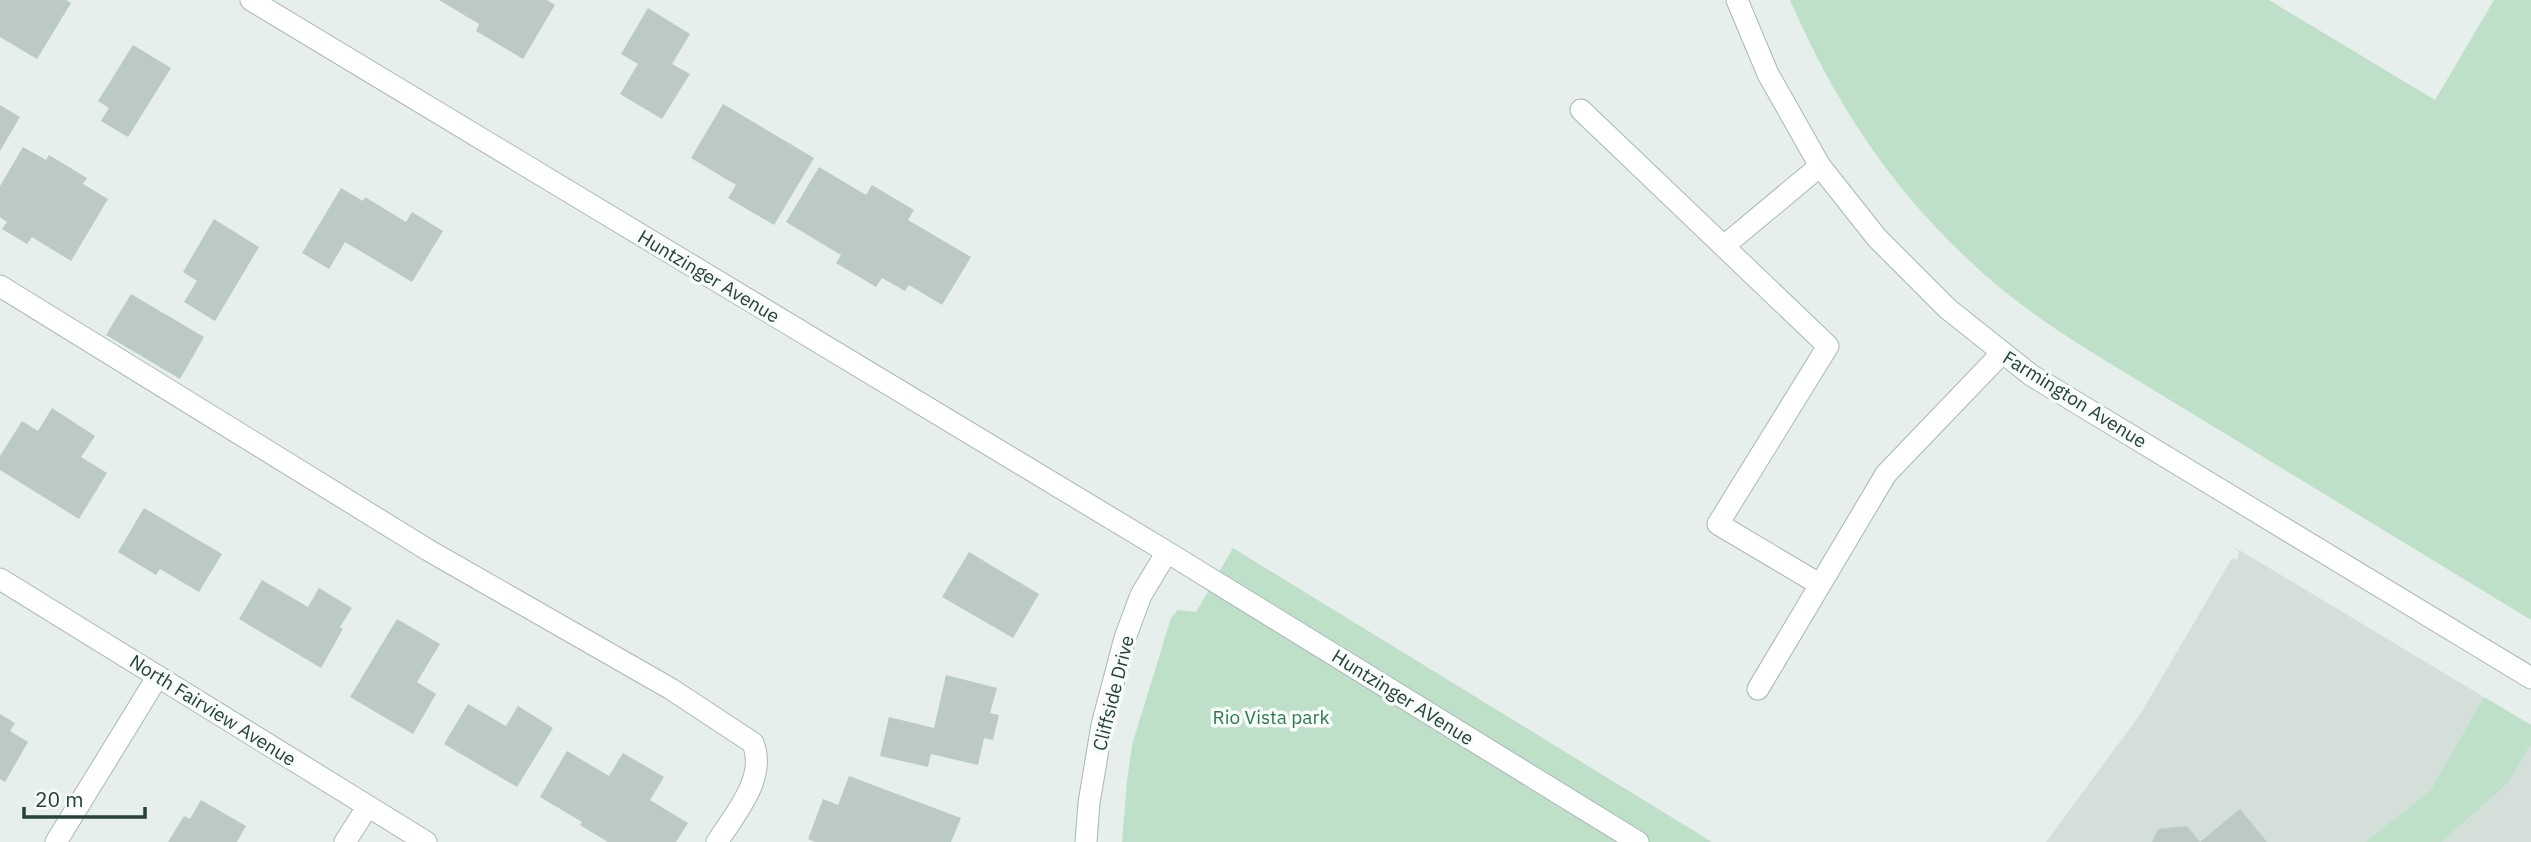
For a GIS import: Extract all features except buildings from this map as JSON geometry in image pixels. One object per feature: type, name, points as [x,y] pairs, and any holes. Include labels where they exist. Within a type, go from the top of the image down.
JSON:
[{"type":"street","name":"Huntzinger Avenue","points":[[251,0],[1167,552]]},
{"type":"street","name":"Farmington Avenue","points":[[1737,0],[1768,74],[1820,166],[1853,209],[1920,284],[2031,375],[2531,678]]},
{"type":"street","points":[[1581,110],[1828,346],[1718,524],[1819,584]]},
{"type":"street","points":[[1724,246],[1820,166]]},
{"type":"street","points":[[0,286],[428,550],[671,689],[753,743],[758,756],[755,779],[717,842]]},
{"type":"street","points":[[1758,689],[1886,474],[2001,353]]},
{"type":"street","name":"Cliffside Drive","points":[[1086,842],[1089,803],[1102,725],[1125,638],[1141,596],[1167,552]]},
{"type":"street","name":"Huntzinger AVenue","points":[[1167,552],[1638,842]]},
{"type":"street","name":"North Fairview Avenue","points":[[0,579],[426,842]]},
{"type":"street","points":[[55,842],[158,676]]},
{"type":"street","points":[[345,842],[368,806]]},
{"type":"shaded area","points":[[2231,545],[2484,697],[2430,791],[2365,842],[2046,842],[2141,713],[2232,558],[2237,560],[2239,552]]},
{"type":"shaded area","points":[[2531,744],[2531,842],[2442,842],[2509,782]]},
{"type":"green space","points":[[1790,0],[2269,0],[2435,100],[2494,0],[2531,0],[2531,620],[2090,351],[1999,287],[1924,214],[1872,148],[1828,77]]},
{"type":"green space","name":"Rio Vista park","points":[[1233,548],[1712,842],[1122,842],[1132,745],[1171,618],[1178,610],[1196,612]]},
{"type":"green space","points":[[2484,697],[2531,725],[2531,744],[2509,782],[2442,842],[2365,842],[2430,791]]}]
